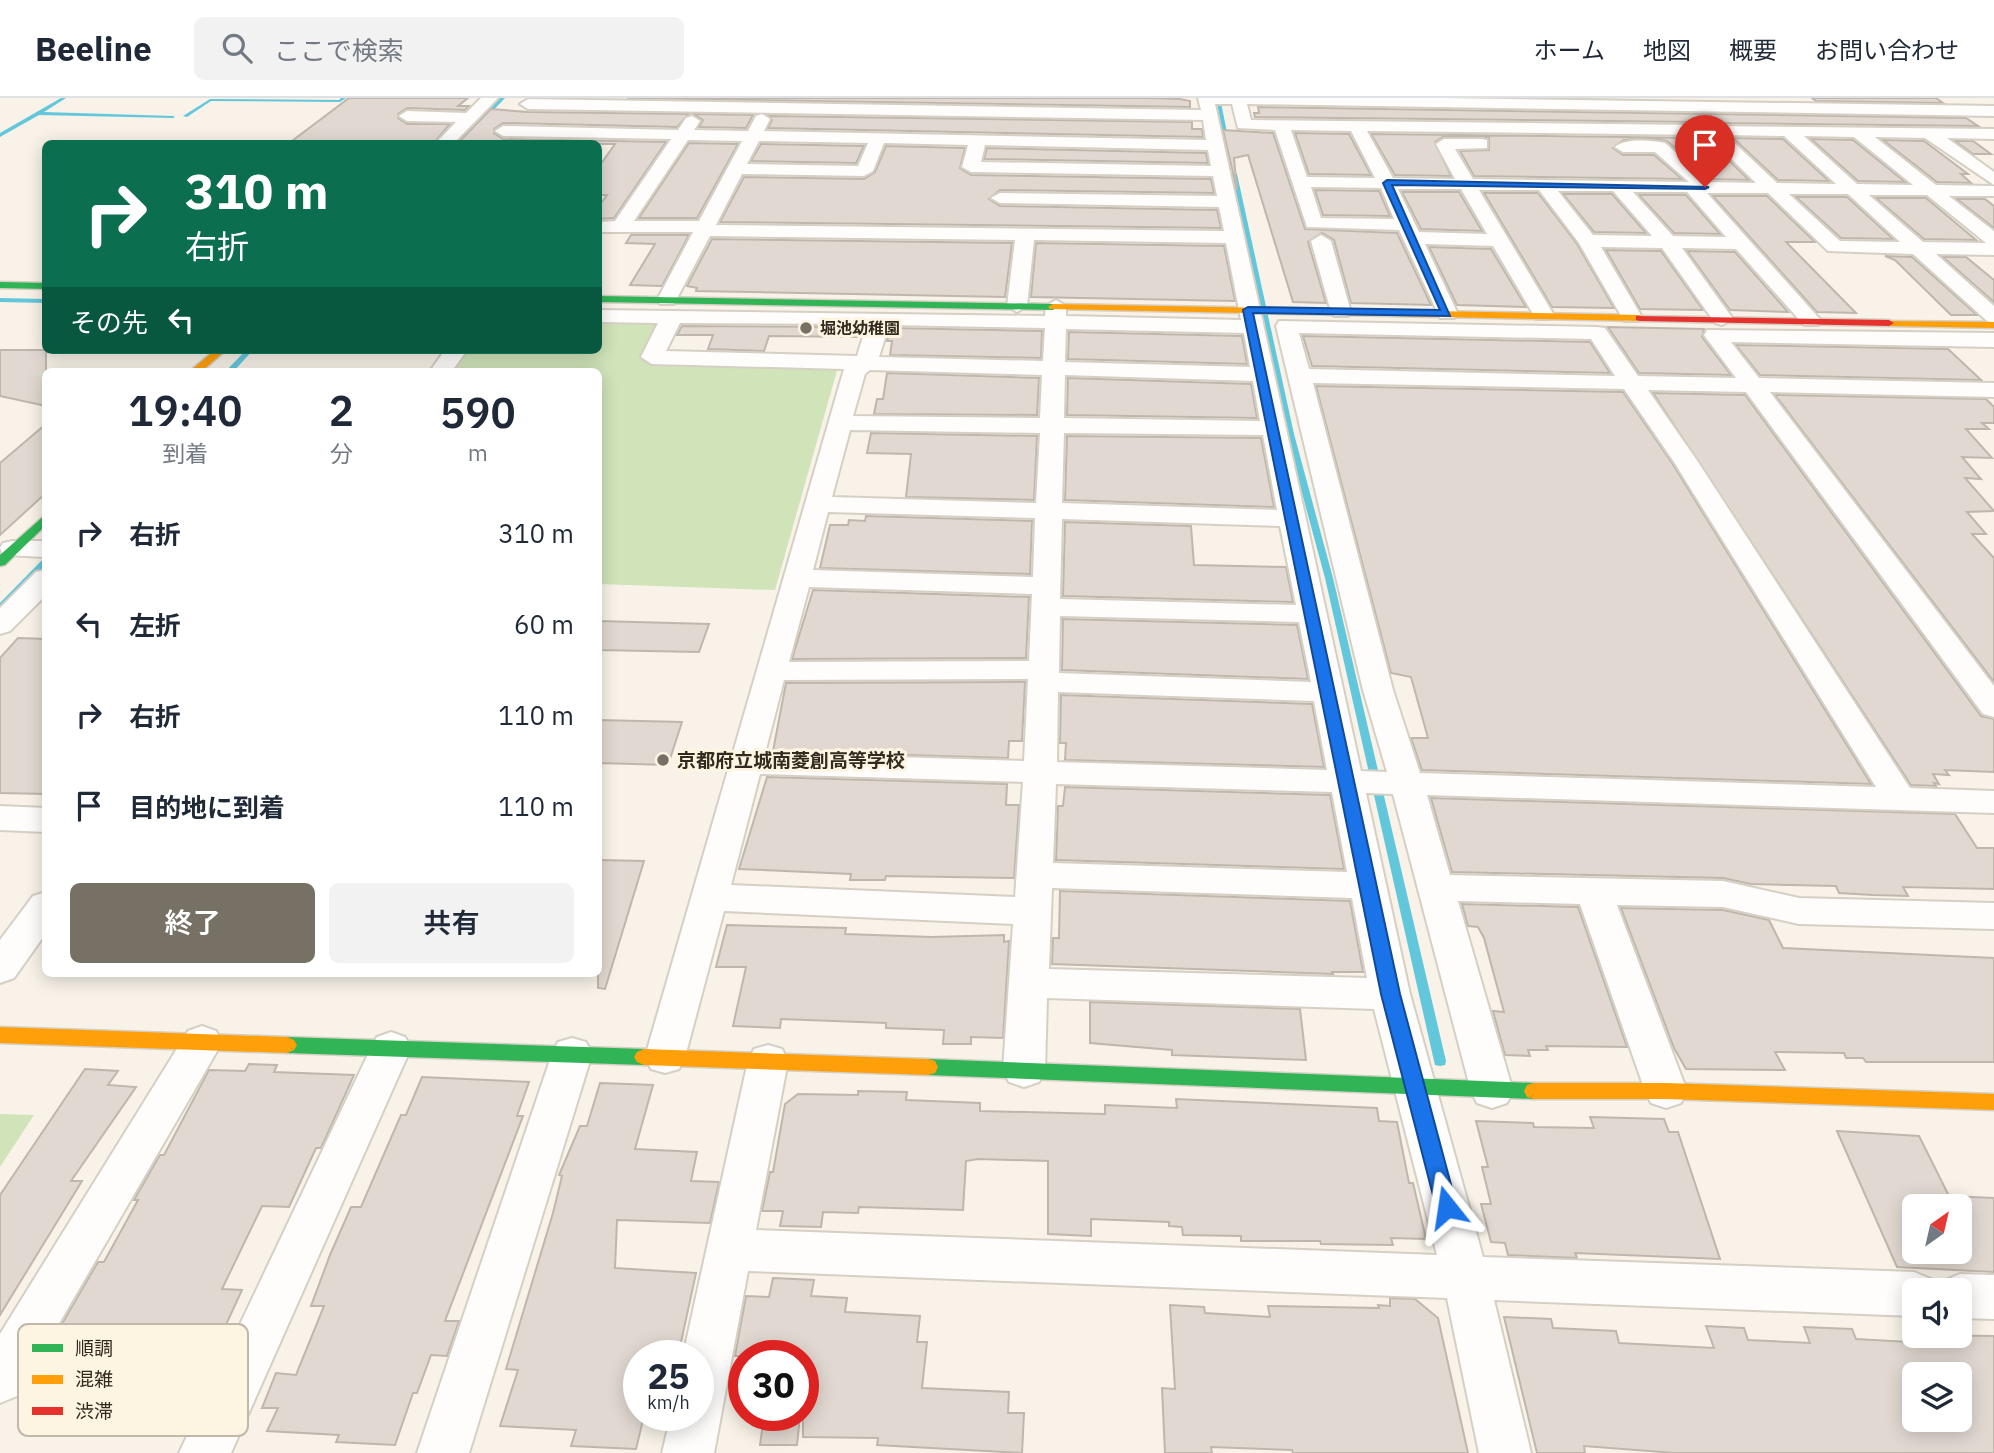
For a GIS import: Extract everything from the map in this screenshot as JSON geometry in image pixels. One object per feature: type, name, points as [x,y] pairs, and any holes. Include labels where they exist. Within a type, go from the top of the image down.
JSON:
[{"type":"street","points":[[447,140],[490,98]]},
{"type":"street","points":[[1837,98],[1884,133]]},
{"type":"street","points":[[1215,145],[503,131],[531,101],[701,107],[771,103],[1207,104],[1239,99],[1682,102],[1994,110]]},
{"type":"street","points":[[1239,99],[1244,125],[1994,134]]},
{"type":"street","points":[[1476,101],[1493,127]]},
{"type":"street","points":[[1682,102],[1776,188],[1835,247]]},
{"type":"street","points":[[771,103],[705,228],[669,309],[652,357],[1261,374]]},
{"type":"street","points":[[1207,104],[1249,319],[1390,994],[1466,1279],[1505,1453]]},
{"type":"street","points":[[620,227],[701,107]]},
{"type":"street","points":[[407,116],[469,118]]},
{"type":"street","points":[[1281,125],[1314,223],[1497,240]]},
{"type":"street","points":[[1356,126],[1387,183],[1447,314]]},
{"type":"street","points":[[1789,132],[1994,317]]},
{"type":"street","points":[[1859,132],[1994,240]]},
{"type":"street","points":[[602,145],[612,133]]},
{"type":"street","points":[[1929,134],[1994,180]]},
{"type":"street","points":[[736,169],[864,171],[878,138]]},
{"type":"street","points":[[978,140],[971,167],[1220,171]]},
{"type":"street","points":[[1543,315],[1497,240],[1444,144],[1659,147],[1695,182],[1811,321]]},
{"type":"street","points":[[993,234],[1007,167]]},
{"type":"street","points":[[1300,181],[1387,183],[1462,177],[1695,182],[1776,188],[1994,191]]},
{"type":"street","points":[[1462,177],[1544,185],[1618,186],[1695,182]]},
{"type":"street","points":[[1544,185],[1588,241],[1631,317]]},
{"type":"street","points":[[1618,186],[1668,242],[1722,319]]},
{"type":"street","points":[[1000,198],[1226,202]]},
{"type":"street","points":[[602,226],[1233,237]]},
{"type":"street","points":[[1017,306],[1025,234]]},
{"type":"street","points":[[1321,241],[1341,312]]},
{"type":"street","points":[[1588,241],[1745,243]]},
{"type":"street","points":[[1809,246],[1994,248]]},
{"type":"street","points":[[0,285],[42,286]]},
{"type":"street","points":[[602,300],[669,309],[673,315],[764,309],[1017,306],[1055,315]]},
{"type":"street","points":[[602,316],[669,309]]},
{"type":"street","points":[[764,309],[880,318],[1055,315],[1249,319],[1341,312],[1994,325]]},
{"type":"street","points":[[1024,1070],[1044,676],[1055,315]]},
{"type":"street","points":[[665,1057],[853,372],[866,362],[880,318]]},
{"type":"street","points":[[1492,1091],[1407,783],[1378,690],[1287,326],[1597,333],[1632,382],[1900,799]]},
{"type":"street","points":[[1994,340],[1715,335],[1994,707]]},
{"type":"street","points":[[199,368],[216,354]]},
{"type":"street","points":[[1299,376],[1994,390]]},
{"type":"street","points":[[839,423],[1272,428]]},
{"type":"street","points":[[817,504],[1291,518]]},
{"type":"street","points":[[23,552],[42,523]]},
{"type":"street","points":[[796,578],[1311,614]]},
{"type":"street","points":[[0,625],[42,582]]},
{"type":"street","points":[[771,671],[1044,676],[1328,692]]},
{"type":"street","points":[[746,763],[1900,799],[1989,808]]},
{"type":"street","points":[[0,818],[42,820]]},
{"type":"street","points":[[1034,875],[1368,886]]},
{"type":"street","points":[[1434,888],[1723,894],[1799,911],[1994,916]]},
{"type":"street","points":[[1594,891],[1667,1091]]},
{"type":"street","points":[[709,897],[1032,911]]},
{"type":"street","points":[[0,968],[42,910]]},
{"type":"street","points":[[1028,983],[1390,994]]},
{"type":"street","points":[[0,1035],[1024,1070],[1492,1091],[1667,1091],[1994,1102]]},
{"type":"street","points":[[33,1324],[202,1042]]},
{"type":"street","points":[[248,1359],[391,1048]]},
{"type":"street","points":[[443,1453],[572,1055]]},
{"type":"street","points":[[711,1340],[768,1061]]},
{"type":"street","points":[[730,1250],[1902,1294]]},
{"type":"street","points":[[1972,1296],[1994,1297]]},
{"type":"street","points":[[0,1379],[18,1349]]},
{"type":"street","points":[[688,1453],[693,1431]]},
{"type":"street","points":[[205,1453],[213,1436]]},
{"type":"green space","points":[[602,319],[661,323],[644,360],[832,364],[838,367],[775,590],[602,584],[602,368],[451,368],[460,354],[602,354]]},
{"type":"green space","points":[[0,1114],[34,1115],[0,1167]]},
{"type":"building","points":[[349,98],[468,98],[458,106],[469,106],[465,110],[407,108],[398,114],[398,118],[407,124],[450,124],[436,140],[293,140]]},
{"type":"building","points":[[627,98],[1150,98],[1190,101],[1190,107]]},
{"type":"building","points":[[1812,98],[1936,98],[1943,103],[1816,101]]},
{"type":"building","points":[[1258,107],[1966,118],[1978,126],[1716,123],[1706,118],[1696,122],[1255,117],[1254,113],[1259,113]]},
{"type":"building","points":[[491,109],[689,114],[677,127],[503,123],[494,129],[494,133],[503,139],[557,140],[461,140]]},
{"type":"building","points":[[694,114],[753,115],[746,128],[699,127],[703,120]]},
{"type":"building","points":[[769,116],[1192,122],[1192,129],[1202,129],[1203,137],[768,128],[772,120]]},
{"type":"building","points":[[1223,130],[1273,133],[1305,229],[1397,233],[1431,305],[1351,303],[1334,240],[1322,233],[1308,242],[1326,303],[1293,302],[1248,155],[1234,158],[1237,190]]},
{"type":"building","points":[[1295,133],[1349,134],[1371,175],[1309,174]]},
{"type":"building","points":[[1371,134],[1706,138],[1749,180],[1711,179],[1667,141],[1646,138],[1624,140],[1613,148],[1623,155],[1654,155],[1682,179],[1474,176],[1460,151],[1489,150],[1489,138],[1481,136],[1444,136],[1435,142],[1451,176],[1395,175]]},
{"type":"building","points":[[1733,138],[1783,139],[1829,181],[1778,180]]},
{"type":"building","points":[[1811,139],[1853,140],[1905,182],[1858,181]]},
{"type":"building","points":[[1883,140],[1924,141],[1968,174],[1961,174],[1971,183],[1937,182]]},
{"type":"building","points":[[602,141],[666,142],[614,218],[602,219],[602,202],[607,195],[602,195],[602,162],[615,144],[602,144]]},
{"type":"building","points":[[1955,141],[1973,141],[1991,154],[1973,154]]},
{"type":"building","points":[[689,143],[738,144],[697,218],[639,218]]},
{"type":"building","points":[[761,144],[864,146],[856,163],[751,161]]},
{"type":"building","points":[[886,146],[965,148],[960,168],[971,175],[1211,179],[1214,193],[1000,190],[989,199],[1000,206],[1217,210],[1221,228],[720,222],[744,177],[864,179],[875,172]]},
{"type":"building","points":[[987,148],[1206,153],[1208,163],[984,159]]},
{"type":"building","points":[[1315,190],[1379,191],[1390,216],[1323,215]]},
{"type":"building","points":[[1402,192],[1459,192],[1482,231],[1421,229]]},
{"type":"building","points":[[1484,193],[1538,193],[1577,244],[1614,308],[1552,307]]},
{"type":"building","points":[[1563,194],[1612,194],[1646,233],[1594,232]]},
{"type":"building","points":[[1639,195],[1686,195],[1720,234],[1674,233]]},
{"type":"building","points":[[1713,196],[1767,196],[1815,242],[1786,242],[1856,313],[1817,312]]},
{"type":"building","points":[[1796,197],[1847,197],[1893,239],[1841,238]]},
{"type":"building","points":[[1876,198],[1926,198],[1976,240],[1924,239]]},
{"type":"building","points":[[1957,199],[1985,199],[1994,206],[1994,228]]},
{"type":"building","points":[[631,235],[689,235],[662,286],[630,285],[655,244],[626,243]]},
{"type":"building","points":[[712,239],[1012,243],[1005,297],[696,291],[697,288],[687,286]]},
{"type":"building","points":[[1036,243],[1224,246],[1235,301],[1031,297]]},
{"type":"building","points":[[1429,247],[1491,249],[1526,307],[1457,305]]},
{"type":"building","points":[[1606,250],[1661,251],[1703,310],[1640,309]]},
{"type":"building","points":[[1687,251],[1735,252],[1788,312],[1730,310]]},
{"type":"building","points":[[1885,256],[1912,257],[1977,315],[1951,315],[1895,260]]},
{"type":"building","points":[[1943,257],[1966,257],[1994,280],[1994,302]]},
{"type":"building","points":[[682,326],[863,327],[860,337],[769,336],[764,351],[708,349],[713,335],[677,335]]},
{"type":"building","points":[[1608,327],[1704,329],[1702,337],[1731,375],[1639,373]]},
{"type":"building","points":[[891,328],[1042,331],[1041,358],[890,355],[892,341],[887,341]]},
{"type":"building","points":[[1069,332],[1242,336],[1247,364],[1068,359]]},
{"type":"building","points":[[1303,336],[1590,342],[1610,373],[1312,366]]},
{"type":"building","points":[[1736,345],[1948,349],[1981,380],[1760,375]]},
{"type":"building","points":[[0,350],[42,350],[42,354],[46,354],[46,368],[42,368],[42,405],[0,396]]},
{"type":"building","points":[[887,373],[1039,378],[1037,415],[874,414],[877,399],[883,399]]},
{"type":"building","points":[[1068,378],[1251,384],[1257,418],[1067,415]]},
{"type":"building","points":[[1316,386],[1623,392],[1672,463],[1871,784],[1422,770],[1411,738],[1428,738],[1411,677],[1391,673]]},
{"type":"building","points":[[1653,393],[1745,395],[1981,716],[1994,719],[1994,772],[1945,770],[1949,775],[1933,774],[1939,784],[1934,783],[1936,786],[1911,785]]},
{"type":"building","points":[[1775,395],[1986,399],[1994,407],[1994,423],[1982,423],[1989,429],[1966,429],[1992,458],[1962,457],[1981,479],[1965,478],[1994,511],[1967,512],[1986,534],[1972,534],[1994,558],[1994,682]]},
{"type":"building","points":[[42,427],[42,497],[0,535],[0,463]]},
{"type":"building","points":[[871,433],[1037,436],[1034,500],[906,497],[911,454],[867,453]]},
{"type":"building","points":[[1067,436],[1261,438],[1274,507],[1065,500]]},
{"type":"building","points":[[866,516],[1032,521],[1030,574],[820,568],[830,525],[848,525],[849,520],[865,521]]},
{"type":"building","points":[[1065,522],[1191,526],[1194,565],[1286,567],[1293,602],[1063,596]]},
{"type":"building","points":[[813,590],[1029,597],[1026,658],[792,659]]},
{"type":"building","points":[[1063,619],[1297,625],[1308,679],[1062,670]]},
{"type":"building","points":[[602,621],[709,624],[699,652],[602,650]]},
{"type":"building","points":[[18,638],[42,639],[42,794],[0,793],[0,658]]},
{"type":"building","points":[[1025,682],[1022,741],[1009,741],[1008,758],[773,751],[786,683]]},
{"type":"building","points":[[1061,695],[1312,704],[1324,767],[1065,760],[1066,743],[1060,743]]},
{"type":"building","points":[[602,720],[682,722],[668,765],[602,763]]},
{"type":"building","points":[[767,777],[1007,784],[1006,805],[1019,805],[1014,878],[886,876],[885,880],[850,880],[851,874],[739,869]]},
{"type":"building","points":[[1065,787],[1330,795],[1344,869],[1056,860],[1058,806],[1063,806]]},
{"type":"building","points":[[1431,798],[1955,814],[1977,848],[1994,848],[1994,889],[1903,887],[1908,896],[1873,895],[1839,893],[1836,886],[1751,884],[1723,878],[1452,872]]},
{"type":"building","points":[[602,860],[644,861],[605,989],[598,988],[598,977],[602,977]]},
{"type":"building","points":[[1060,891],[1350,901],[1363,972],[1332,972],[1333,974],[1052,964],[1053,938],[1059,938]]},
{"type":"building","points":[[1462,904],[1578,907],[1627,1047],[1546,1046],[1548,1050],[1528,1050],[1530,1056],[1505,1055],[1493,1011],[1504,1012],[1484,938],[1478,927],[1468,926]]},
{"type":"building","points":[[1621,908],[1723,910],[1769,920],[1783,948],[1994,958],[1994,1062],[1866,1062],[1863,1058],[1846,1058],[1844,1053],[1775,1052],[1785,1070],[1686,1069],[1674,1048]]},
{"type":"building","points":[[727,925],[846,928],[845,934],[932,937],[1004,935],[1004,942],[1009,941],[1003,1038],[971,1037],[971,1044],[943,1044],[944,1030],[886,1028],[886,1023],[781,1019],[780,1028],[733,1026],[746,967],[716,967]]},
{"type":"building","points":[[1090,1002],[1300,1009],[1306,1060],[1172,1055],[1172,1050],[1090,1043]]},
{"type":"building","points":[[249,1064],[277,1065],[274,1072],[354,1075],[321,1148],[316,1148],[289,1207],[262,1206],[222,1289],[242,1290],[226,1324],[62,1324],[98,1262],[104,1262],[138,1200],[134,1200],[160,1155],[164,1155],[209,1070],[245,1071]]},
{"type":"building","points":[[85,1069],[118,1071],[108,1085],[136,1087],[71,1181],[82,1181],[0,1315],[0,1195]]},
{"type":"building","points":[[422,1077],[529,1082],[517,1116],[523,1116],[445,1321],[459,1321],[447,1356],[431,1355],[417,1393],[413,1393],[395,1445],[336,1442],[339,1435],[267,1431],[278,1408],[262,1408],[276,1373],[296,1375],[324,1306],[311,1306],[330,1255],[351,1207],[361,1207],[401,1115],[406,1115]]},
{"type":"building","points":[[600,1083],[653,1085],[635,1149],[697,1152],[691,1181],[719,1182],[710,1223],[617,1220],[615,1268],[696,1273],[681,1340],[623,1340],[623,1431],[640,1431],[636,1449],[571,1446],[576,1430],[500,1426],[518,1370],[506,1369],[553,1213],[562,1176],[559,1175],[580,1126],[587,1126]]},
{"type":"building","points":[[858,1091],[907,1092],[906,1100],[980,1103],[980,1111],[1105,1114],[1105,1105],[1177,1108],[1176,1099],[1377,1108],[1379,1121],[1397,1122],[1409,1183],[1413,1183],[1426,1239],[1391,1238],[1393,1245],[1241,1241],[1241,1236],[1183,1235],[1182,1227],[1169,1226],[1169,1222],[1091,1219],[1091,1236],[1048,1234],[1048,1161],[978,1159],[966,1161],[963,1210],[859,1207],[858,1213],[823,1212],[821,1227],[780,1226],[783,1211],[762,1211],[770,1172],[773,1172],[785,1104],[798,1094],[858,1095]]},
{"type":"building","points":[[1590,1117],[1664,1119],[1669,1132],[1678,1132],[1720,1259],[1575,1253],[1577,1258],[1508,1255],[1505,1243],[1491,1242],[1481,1204],[1491,1204],[1482,1167],[1488,1167],[1476,1121],[1533,1123],[1534,1127],[1594,1128]]},
{"type":"building","points":[[1837,1131],[1919,1136],[1948,1194],[1902,1194],[1902,1264],[1972,1264],[1972,1197],[1994,1198],[1994,1272],[1897,1267]]},
{"type":"building","points":[[773,1278],[814,1280],[811,1296],[847,1298],[845,1312],[920,1316],[917,1342],[927,1342],[922,1388],[1009,1392],[1008,1413],[1024,1413],[1022,1453],[877,1445],[878,1438],[803,1437],[803,1431],[819,1431],[819,1340],[738,1340],[746,1296],[769,1297]]},
{"type":"building","points":[[1390,1298],[1415,1299],[1438,1318],[1468,1453],[1293,1453],[1292,1450],[1211,1447],[1212,1453],[1165,1453],[1162,1388],[1175,1389],[1170,1305],[1204,1307],[1205,1313],[1270,1317],[1268,1306],[1379,1308],[1378,1305],[1390,1306]]},
{"type":"building","points":[[1504,1317],[1551,1319],[1553,1328],[1616,1331],[1619,1343],[1714,1348],[1706,1326],[1744,1328],[1748,1340],[1810,1343],[1804,1327],[1852,1329],[1856,1339],[1902,1342],[1902,1348],[1972,1348],[1972,1336],[1994,1336],[1994,1453],[1675,1453],[1584,1446],[1585,1453],[1537,1453]]},
{"type":"building","points":[[762,1431],[798,1431],[797,1445],[760,1445]]},
{"type":"waterway","points":[[38,113],[64,98]]},
{"type":"waterway","points":[[185,116],[210,100],[340,101],[344,98]]},
{"type":"waterway","points":[[482,119],[503,98]]},
{"type":"waterway","points":[[1218,98],[1227,141]]},
{"type":"waterway","points":[[0,135],[38,113]]},
{"type":"waterway","points":[[38,113],[173,117]]},
{"type":"waterway","points":[[1234,174],[1290,434],[1329,578],[1440,1061]]},
{"type":"waterway","points":[[0,300],[42,301]]},
{"type":"waterway","points":[[233,368],[246,354]]},
{"type":"waterway","points":[[0,608],[42,565]]},
{"type":"traffic: fast","points":[[0,285],[42,286]]},
{"type":"traffic: fast","points":[[602,299],[1053,307]]},
{"type":"traffic: fast","points":[[0,562],[42,522]]},
{"type":"traffic: fast","points":[[287,1045],[644,1057]]},
{"type":"traffic: fast","points":[[928,1067],[1534,1091]]},
{"type":"traffic: slow","points":[[1053,307],[1640,318]]},
{"type":"traffic: slow","points":[[1889,323],[1994,325]]},
{"type":"traffic: slow","points":[[199,368],[216,354]]},
{"type":"traffic: slow","points":[[0,1035],[287,1045]]},
{"type":"traffic: slow","points":[[644,1057],[928,1067]]},
{"type":"traffic: slow","points":[[1534,1091],[1666,1091],[1994,1102]]},
{"type":"traffic: jam","points":[[1640,318],[1889,323]]},
{"type":"place","name":"堀池幼稚園","points":[[806,328]]},
{"type":"place","name":"京都府立城南菱創高等学校","points":[[663,760]]},
{"type":"route","points":[[1447,1207],[1390,994],[1248,310],[1447,314],[1387,183],[1705,187]]}]
